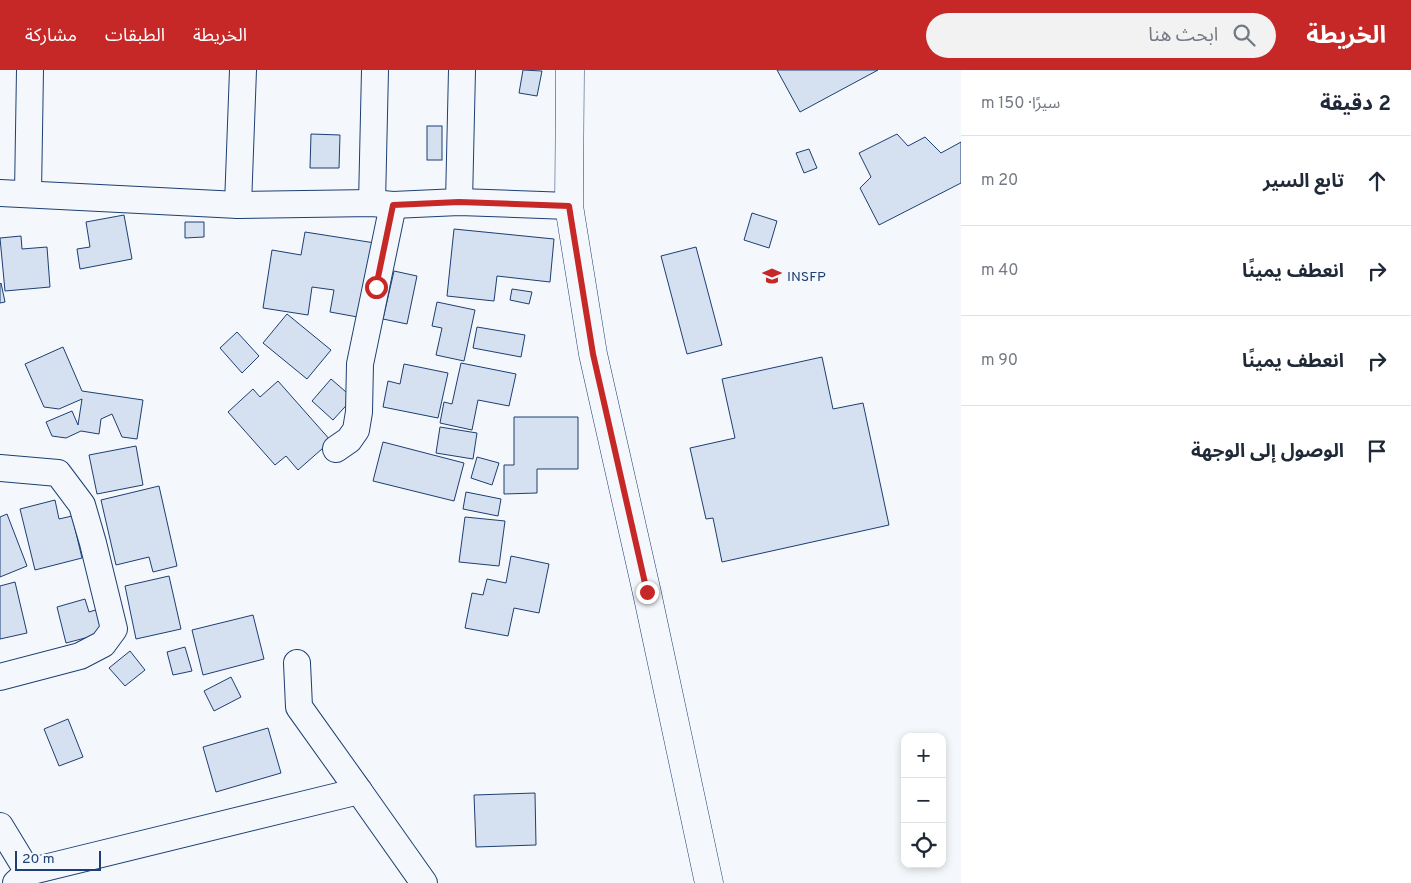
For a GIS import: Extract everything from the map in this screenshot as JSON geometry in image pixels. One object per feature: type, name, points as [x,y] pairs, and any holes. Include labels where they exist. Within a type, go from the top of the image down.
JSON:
[{"type":"street","points":[[28,193],[30,70]]},
{"type":"street","points":[[238,206],[243,70]]},
{"type":"street","points":[[336,449],[349,440],[356,430],[359,412],[360,364],[382,204],[375,70]]},
{"type":"street","points":[[459,202],[462,70]]},
{"type":"street","points":[[570,70],[569,206],[593,354],[647,592],[709,883]]},
{"type":"street","points":[[0,193],[28,193],[238,206],[459,202],[569,206]]},
{"type":"street","points":[[0,468],[58,473],[82,505],[114,628],[103,644],[80,656],[0,677]]},
{"type":"street","points":[[297,663],[299,707],[424,883]]},
{"type":"street","points":[[0,826],[22,878],[359,791]]},
{"type":"building","points":[[523,70],[542,71],[537,96],[519,93]]},
{"type":"building","points":[[777,70],[878,70],[800,112]]},
{"type":"building","points":[[427,126],[442,126],[442,160],[427,160]]},
{"type":"building","points":[[311,134],[340,135],[339,168],[310,168]]},
{"type":"building","points":[[897,134],[908,146],[925,137],[941,153],[961,142],[961,183],[879,225],[860,188],[871,177],[859,153]]},
{"type":"building","points":[[809,149],[817,168],[804,173],[796,153]]},
{"type":"building","points":[[752,213],[777,221],[769,248],[744,240]]},
{"type":"building","points":[[124,215],[132,259],[80,269],[77,249],[90,247],[86,222]]},
{"type":"building","points":[[185,222],[204,222],[204,237],[185,238]]},
{"type":"building","points":[[454,229],[554,239],[550,282],[497,276],[494,301],[447,296]]},
{"type":"building","points":[[305,232],[375,243],[363,318],[330,312],[334,290],[312,287],[308,315],[263,308],[272,250],[301,255]]},
{"type":"building","points":[[21,236],[22,249],[47,247],[50,287],[5,291],[0,238]]},
{"type":"building","points":[[696,247],[722,345],[687,354],[661,256]]},
{"type":"building","points":[[394,271],[417,276],[407,324],[383,319]]},
{"type":"building","points":[[0,284],[5,302],[0,303]]},
{"type":"building","points":[[512,289],[532,292],[529,304],[510,300]]},
{"type":"building","points":[[437,302],[475,310],[464,361],[436,355],[442,328],[432,326]]},
{"type":"building","points":[[287,314],[331,350],[307,379],[263,343]]},
{"type":"building","points":[[477,327],[525,335],[521,357],[473,348]]},
{"type":"building","points":[[237,332],[259,356],[242,373],[220,348]]},
{"type":"building","points":[[63,347],[82,391],[143,400],[137,439],[122,437],[112,414],[101,419],[99,434],[81,431],[66,438],[52,436],[46,422],[72,411],[78,425],[82,399],[59,409],[44,407],[25,364]]},
{"type":"building","points":[[822,357],[833,409],[863,403],[889,525],[722,562],[713,518],[706,519],[690,448],[735,438],[722,379]]},
{"type":"building","points":[[461,363],[516,374],[509,406],[478,400],[472,430],[440,423],[444,402],[452,404]]},
{"type":"building","points":[[404,364],[448,373],[438,418],[383,407],[388,381],[400,384]]},
{"type":"building","points":[[331,379],[353,398],[333,420],[312,401]]},
{"type":"building","points":[[278,381],[331,441],[298,470],[286,456],[275,465],[228,412],[253,389],[260,397]]},
{"type":"building","points":[[514,417],[578,417],[578,469],[537,469],[537,493],[504,494],[504,465],[514,465]]},
{"type":"building","points":[[440,427],[477,433],[473,459],[436,453]]},
{"type":"building","points":[[383,442],[464,463],[454,501],[373,481]]},
{"type":"building","points":[[136,446],[143,485],[97,494],[89,455]]},
{"type":"building","points":[[477,457],[499,463],[492,485],[471,478]]},
{"type":"building","points":[[159,486],[177,566],[153,572],[149,557],[116,565],[101,500]]},
{"type":"building","points":[[466,492],[501,499],[498,516],[463,509]]},
{"type":"building","points":[[55,500],[59,519],[72,516],[82,558],[35,570],[20,509]]},
{"type":"building","points":[[7,514],[27,566],[0,577],[0,517]]},
{"type":"building","points":[[465,517],[505,521],[499,566],[459,562]]},
{"type":"building","points":[[511,556],[549,564],[539,613],[514,608],[508,636],[465,628],[472,593],[483,595],[487,579],[506,583]]},
{"type":"building","points":[[169,576],[181,629],[136,639],[125,586]]},
{"type":"building","points":[[15,582],[27,633],[0,639],[0,586]]},
{"type":"building","points":[[85,599],[89,612],[102,608],[108,632],[66,643],[57,607]]},
{"type":"building","points":[[253,615],[264,659],[203,675],[192,630]]},
{"type":"building","points":[[185,647],[192,671],[173,675],[167,652]]},
{"type":"building","points":[[130,651],[145,670],[125,686],[109,668]]},
{"type":"building","points":[[231,677],[241,697],[214,711],[204,691]]},
{"type":"building","points":[[68,719],[83,757],[59,766],[44,729]]},
{"type":"building","points":[[268,728],[281,773],[216,792],[203,747]]},
{"type":"building","points":[[535,793],[536,845],[476,847],[474,795]]},
{"type":"place","name":"INSFP","points":[[772,276]]},
{"type":"route","points":[[376,287],[393,205],[459,202],[569,206],[593,354],[647,592]]}]
